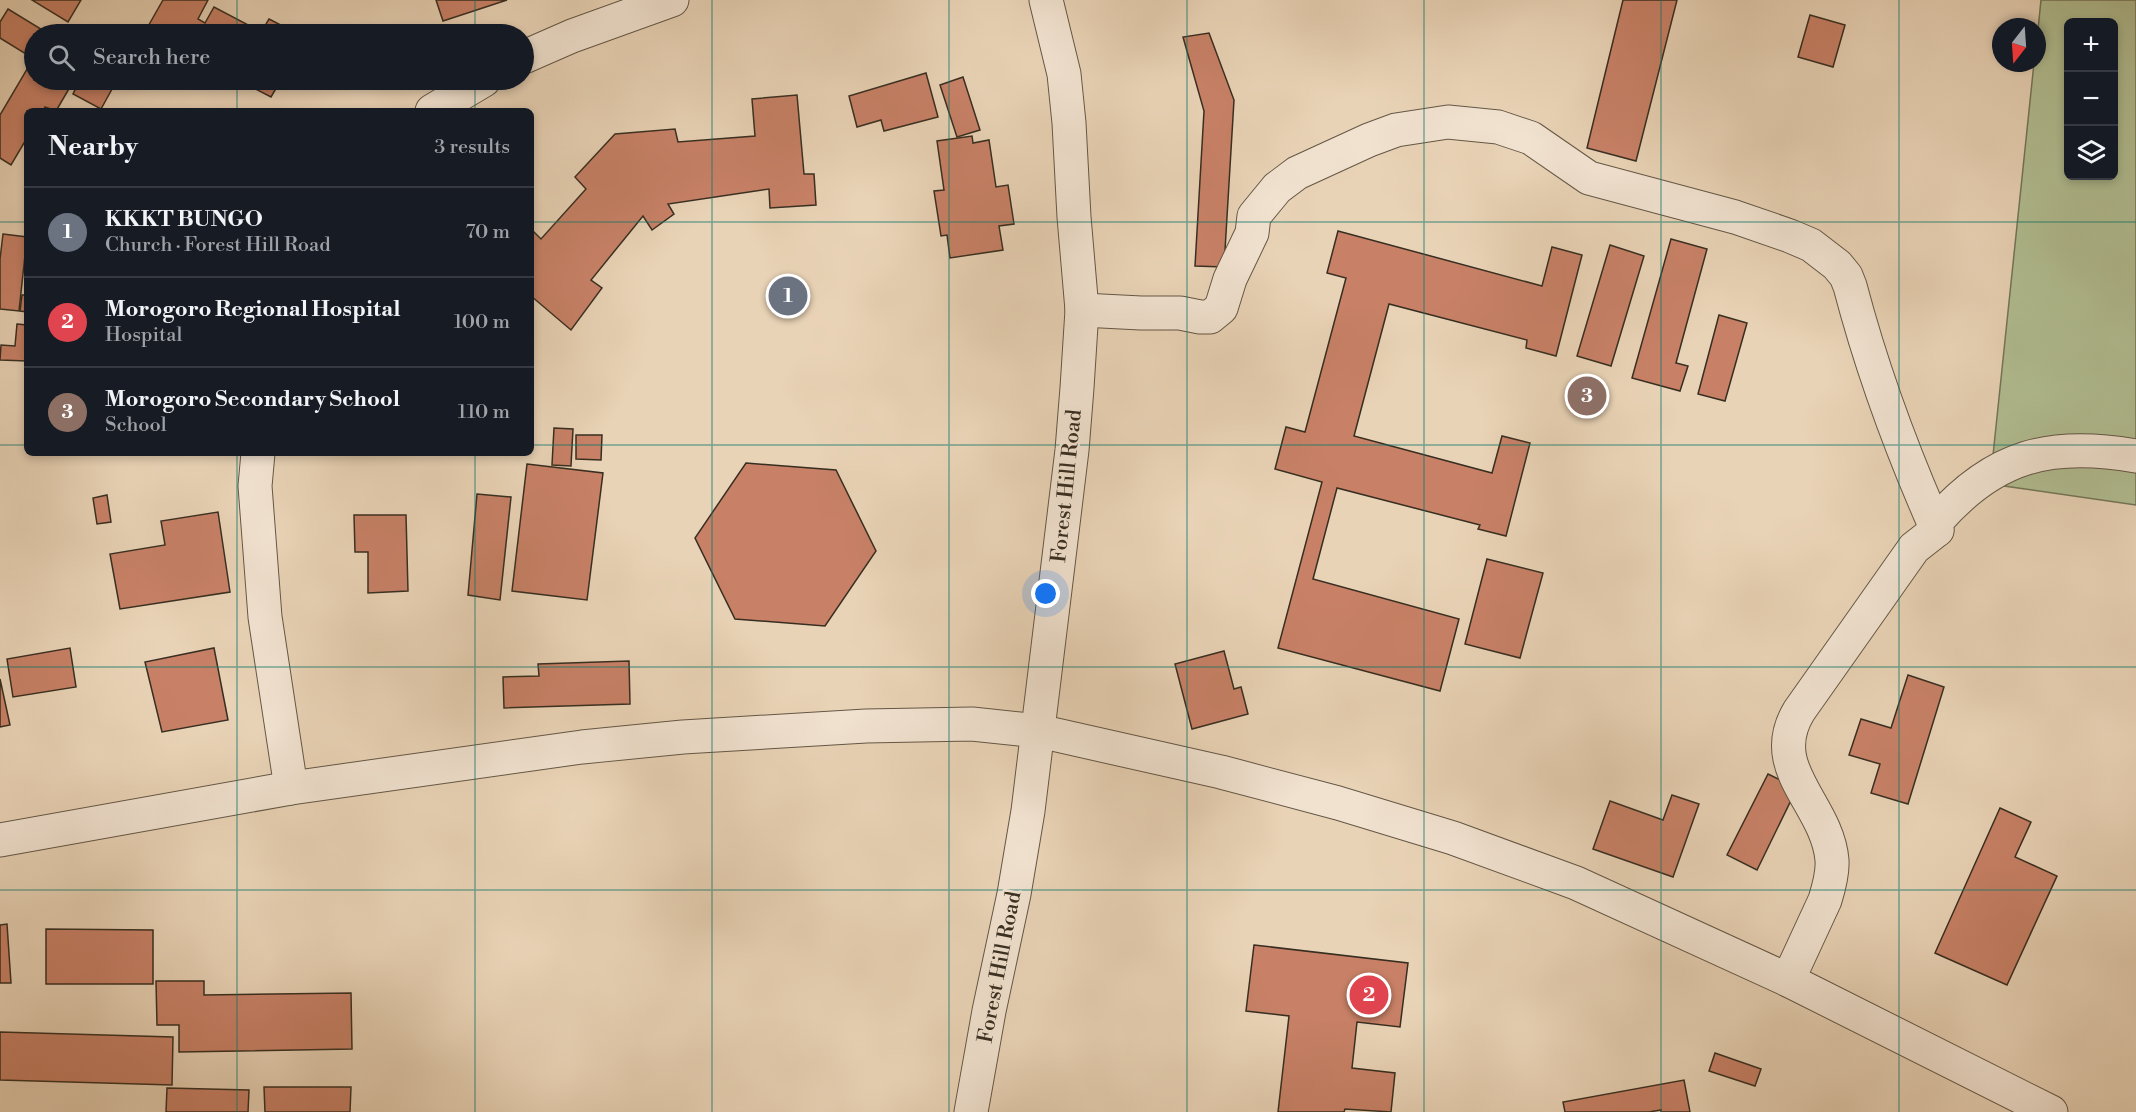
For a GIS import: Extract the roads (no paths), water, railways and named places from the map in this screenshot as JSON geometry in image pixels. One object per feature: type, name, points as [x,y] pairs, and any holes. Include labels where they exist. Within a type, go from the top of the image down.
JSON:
[{"type":"street","points":[[534,53],[572,36],[672,0]]},
{"type":"street","name":"Forest Hill Road","points":[[970,1112],[1014,894],[1039,731],[1072,450],[1082,310],[1064,74],[1046,0]]},
{"type":"street","points":[[437,108],[467,90]]},
{"type":"street","points":[[1082,310],[1141,314],[1180,313],[1210,317],[1217,313],[1225,299],[1230,279],[1252,233],[1254,216],[1268,196],[1297,173],[1345,149],[1396,130],[1448,122],[1498,127],[1531,138],[1589,178],[1735,217],[1790,236],[1811,245],[1838,265],[1850,286],[1881,388],[1913,475],[1937,530]]},
{"type":"street","points":[[1937,530],[1936,522],[1956,500],[1996,471],[2020,459],[2065,450],[2096,450],[2136,456]]},
{"type":"street","points":[[258,456],[255,486],[265,617],[291,788]]},
{"type":"street","points":[[1788,980],[1825,900],[1832,861],[1819,819],[1789,761],[1786,742],[1791,723],[1914,548],[1937,530]]},
{"type":"street","points":[[0,840],[291,788],[582,747],[683,737],[866,726],[972,724],[1039,731],[1221,772],[1338,803],[1453,838],[1576,883],[1788,980],[2051,1112]]},
{"type":"place","name":"KKKT BUNGO","points":[[788,296]]},
{"type":"place","name":"Morogoro Secondary School","points":[[1587,396]]},
{"type":"place","name":"Morogoro Regional Hospital","points":[[1369,995]]}]
